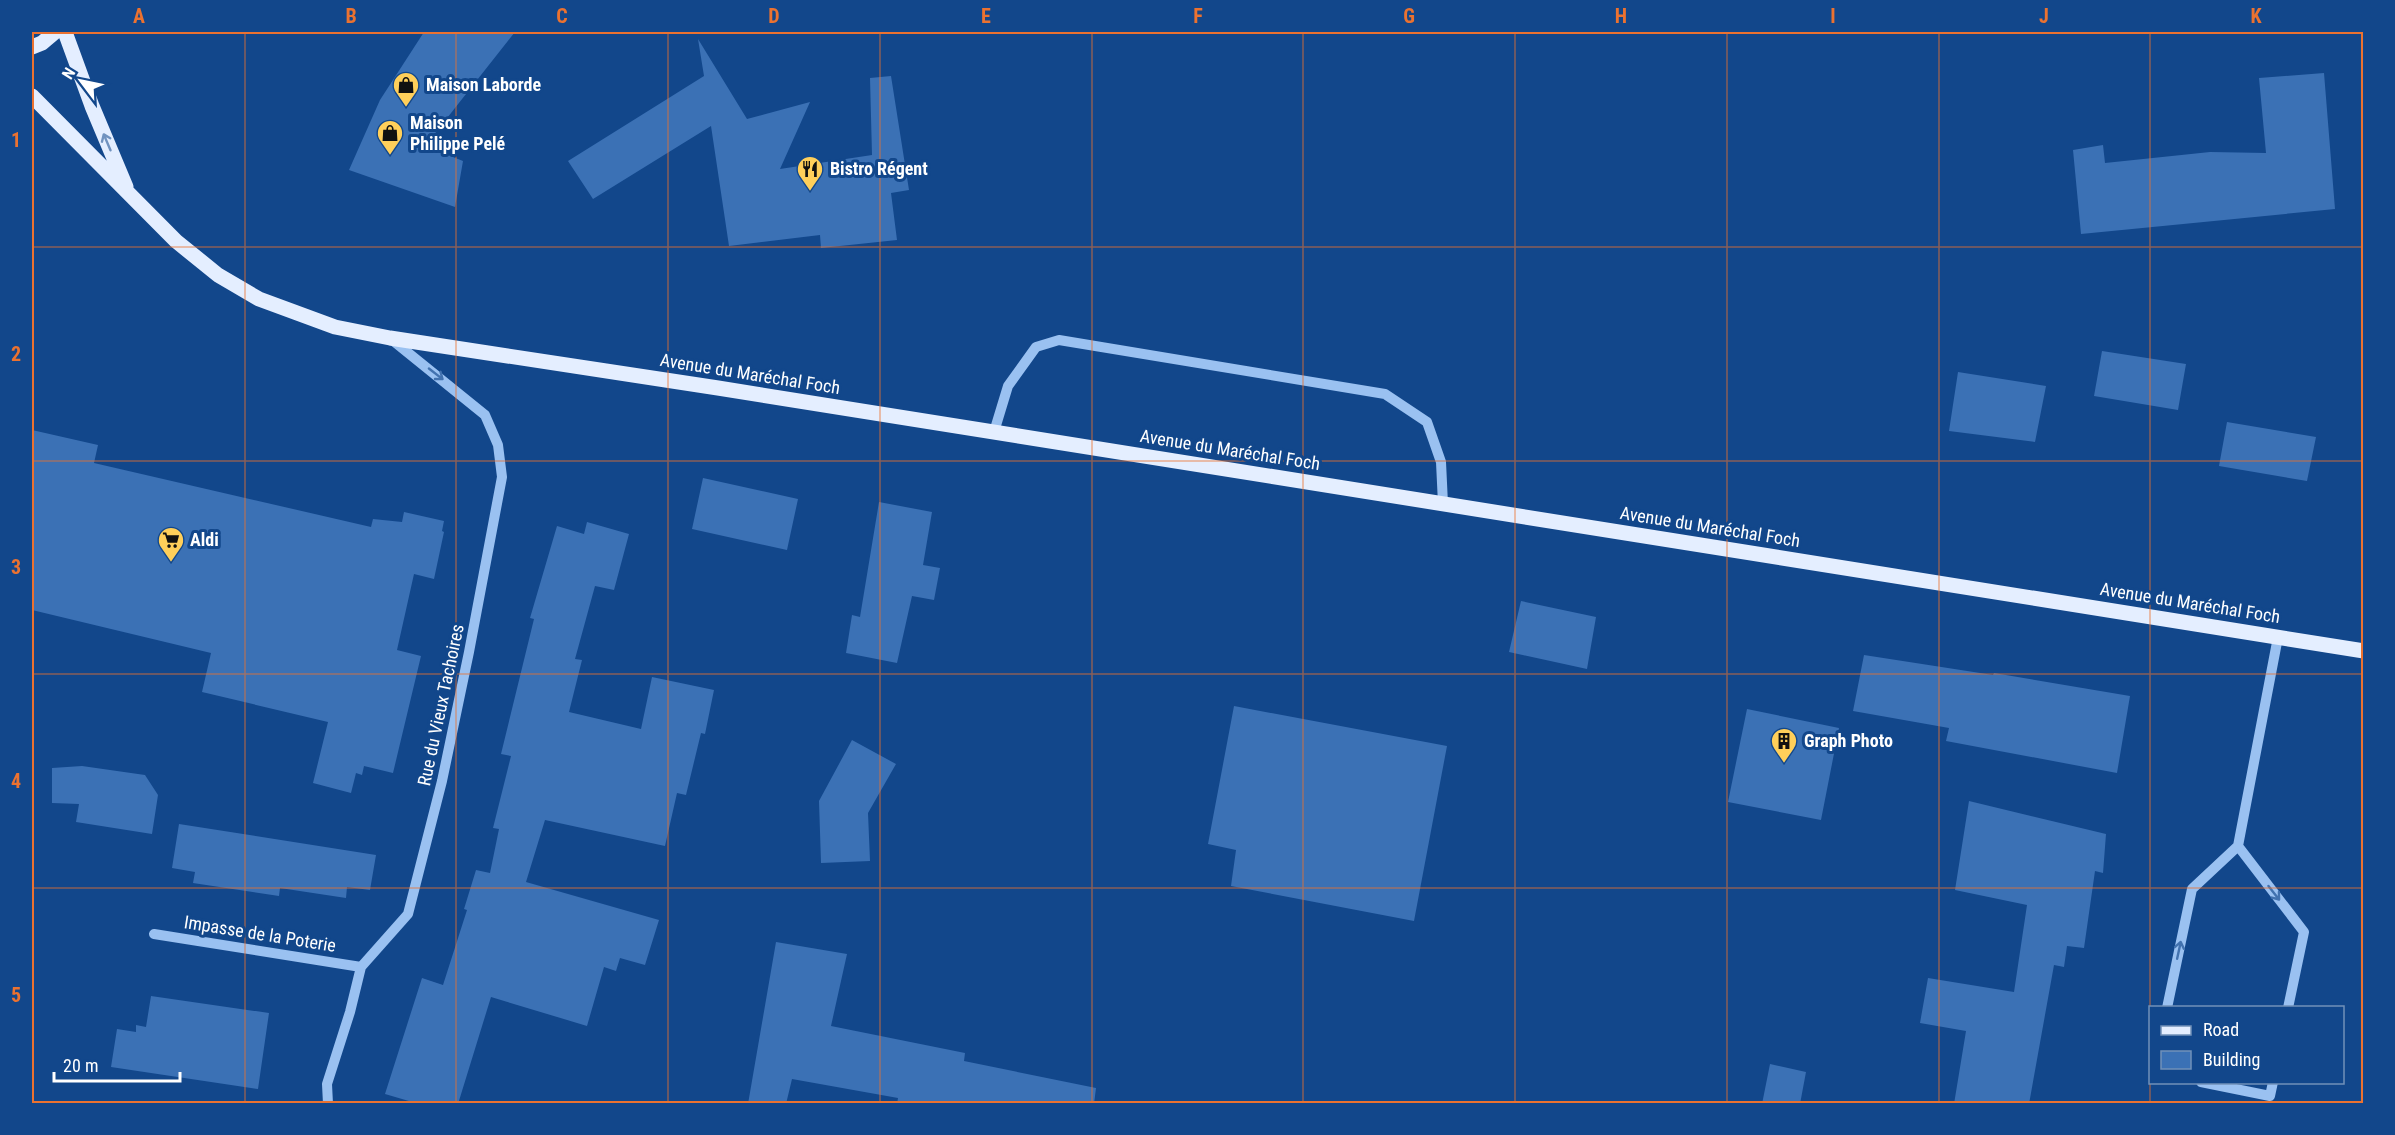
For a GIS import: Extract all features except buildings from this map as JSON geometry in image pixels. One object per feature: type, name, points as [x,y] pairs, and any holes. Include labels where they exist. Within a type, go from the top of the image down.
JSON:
[{"type":"main road","points":[[32,47],[42,43],[55,32]]},
{"type":"main road","name":"Avenue du Maréchal Foch","points":[[65,32],[92,106],[130,196]]},
{"type":"main road","name":"Avenue du Maréchal Foch","points":[[32,96],[176,241],[218,275],[259,299],[335,327],[390,338],[2364,651]]},
{"type":"street","name":"Rue du Vieux Tachoires","points":[[328,1104],[327,1084],[350,1012],[361,967],[408,914],[442,781],[470,652],[502,477],[498,445],[485,415],[390,338]]},
{"type":"street","points":[[994,432],[1008,386],[1036,347],[1059,340],[1385,394],[1427,422],[1441,462],[1443,504]]},
{"type":"street","points":[[2168,1006],[2192,889],[2238,846],[2278,637]]},
{"type":"street","points":[[2238,846],[2304,932],[2289,1006]]},
{"type":"street","name":"Impasse de la Poterie","points":[[154,934],[361,967]]},
{"type":"street","points":[[2206,1084],[2270,1096],[2273,1084]]},
{"type":"place","name":"Maison Laborde","points":[[406,108]]},
{"type":"place","name":"Maison Philippe Pelé","points":[[390,156]]},
{"type":"place","name":"Bistro Régent","points":[[810,192]]},
{"type":"place","name":"Aldi","points":[[171,563]]},
{"type":"place","name":"Graph Photo","points":[[1784,764]]}]
